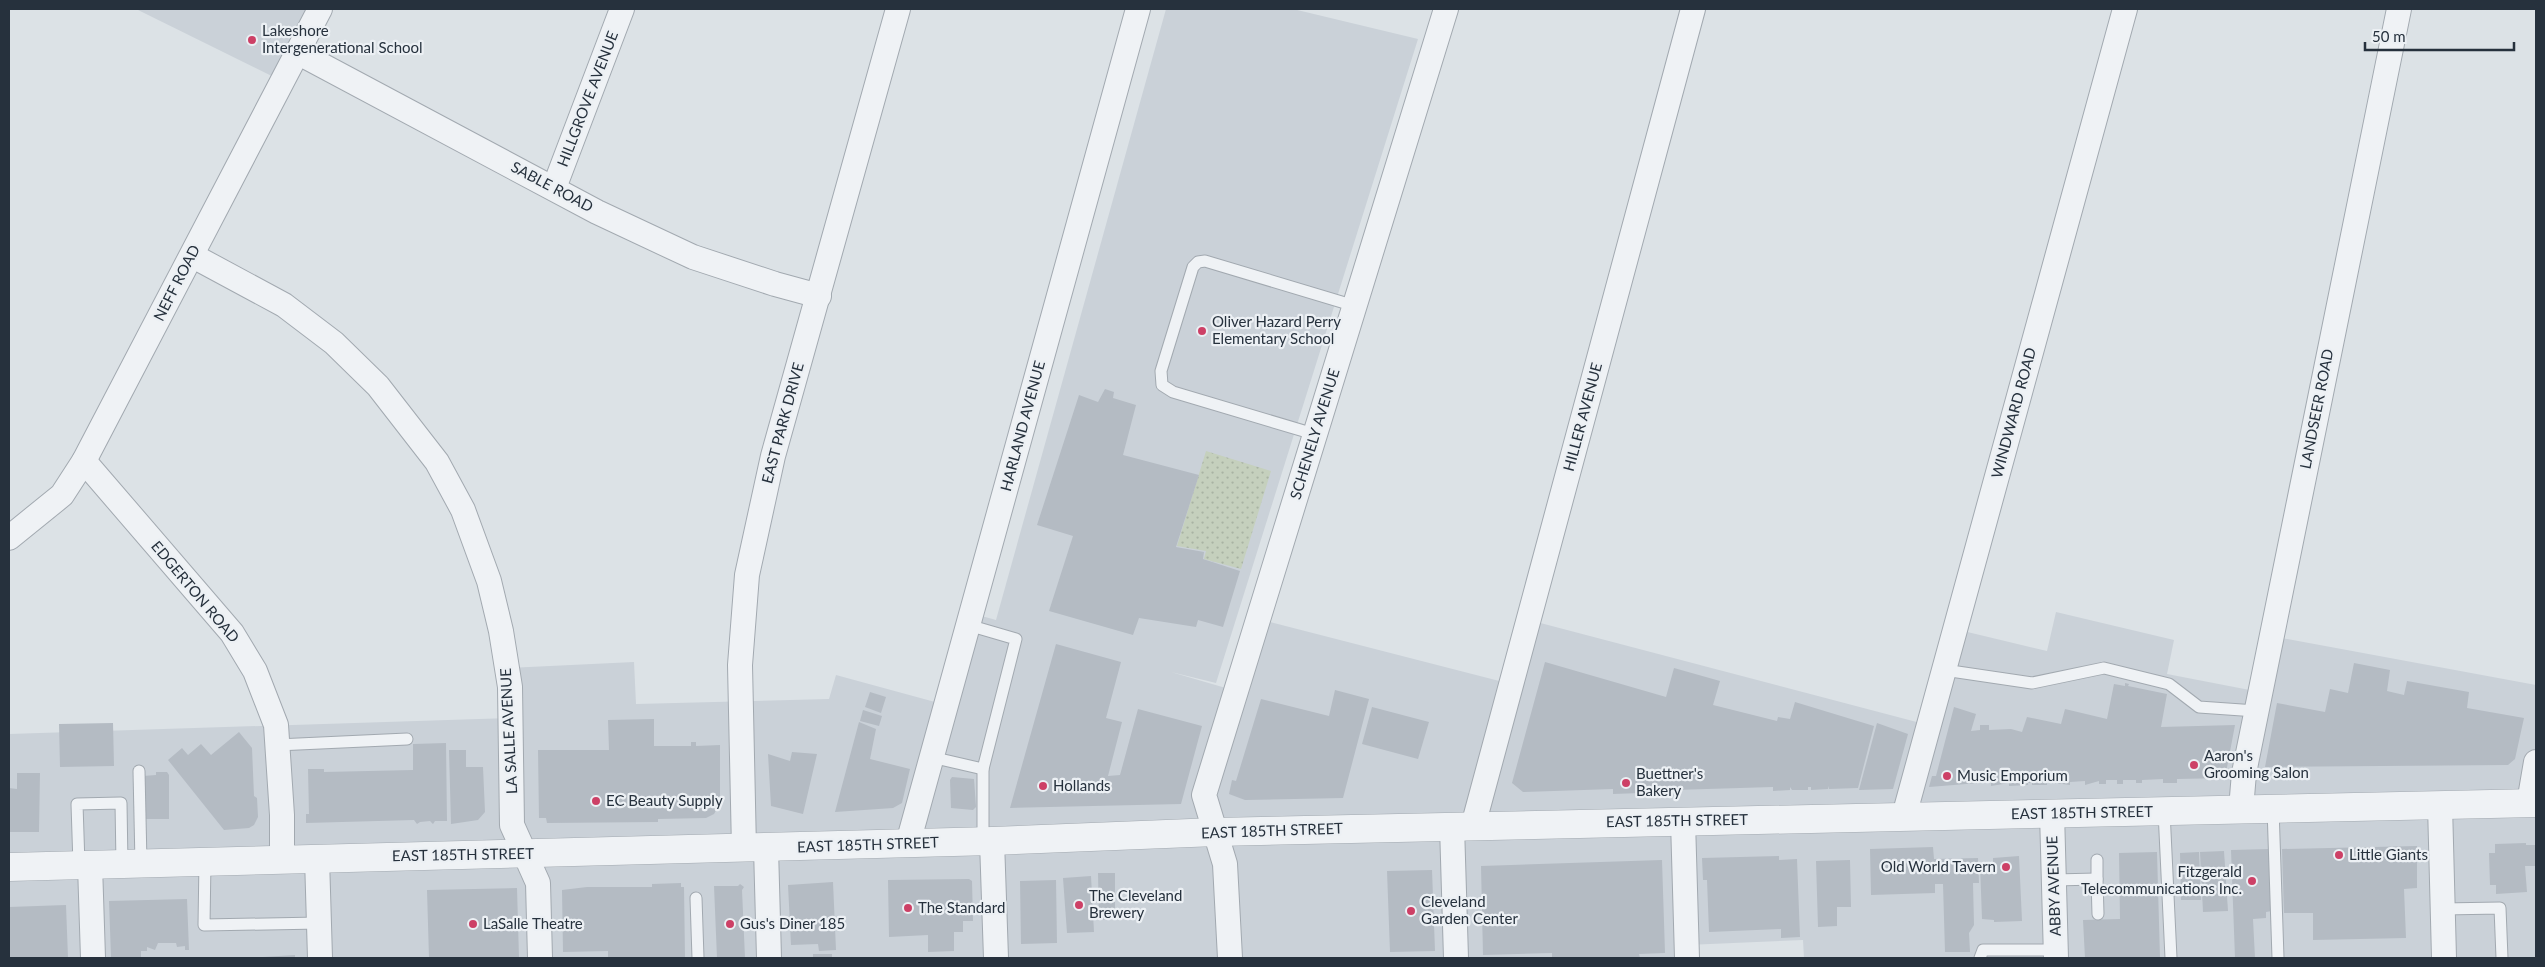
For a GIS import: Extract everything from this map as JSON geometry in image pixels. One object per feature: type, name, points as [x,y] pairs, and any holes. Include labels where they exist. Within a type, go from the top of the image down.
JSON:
[{"type":"street","name":"NEFF ROAD","points":[[9,538],[62,495],[84,461],[193,256],[210,219],[320,9]]},
{"type":"street","name":"HILLGROVE AVENUE","points":[[554,188],[622,9]]},
{"type":"street","name":"EAST PARK DRIVE","points":[[769,958],[755,848],[740,665],[747,575],[772,456],[819,296],[898,9]]},
{"type":"street","name":"HARLAND AVENUE","points":[[908,843],[1138,9]]},
{"type":"street","name":"SCHENELY AVENUE","points":[[1230,958],[1226,864],[1204,795],[1446,9]]},
{"type":"street","name":"HILLER AVENUE","points":[[1456,958],[1463,826],[1693,9]]},
{"type":"street","name":"WINDWARD ROAD","points":[[1904,816],[2125,9]]},
{"type":"street","name":"LANDSEER ROAD","points":[[2240,809],[2244,773],[2256,711],[2399,9]]},
{"type":"street","name":"SABLE ROAD","points":[[297,52],[597,212],[694,257],[819,296]]},
{"type":"street","name":"LA SALLE AVENUE","points":[[193,256],[284,305],[334,343],[378,386],[437,462],[463,510],[489,582],[501,631],[510,687],[512,825],[538,882],[540,958]]},
{"type":"street","name":"EDGERTON ROAD","points":[[84,461],[232,632],[255,671],[276,725],[282,859]]},
{"type":"street","points":[[2532,803],[2536,762]]},
{"type":"street","name":"EAST 185TH STREET","points":[[9,867],[988,842],[1216,832],[2532,803]]},
{"type":"street","points":[[2440,805],[2444,958]]},
{"type":"street","name":"ABBY AVENUE","points":[[2052,813],[2056,954]]},
{"type":"street","points":[[1683,821],[1687,958]]},
{"type":"street","points":[[988,842],[996,958]]},
{"type":"street","points":[[317,858],[320,958]]},
{"type":"street","points":[[84,865],[93,958]]},
{"type":"lane","points":[[1314,434],[1173,392],[1162,385],[1161,371],[1193,267],[1198,262],[1205,261],[1355,306]]},
{"type":"lane","points":[[968,625],[1016,639],[983,770],[988,842]]},
{"type":"lane","points":[[1944,670],[2032,683],[2104,668],[2169,684],[2199,707],[2256,711]]},
{"type":"lane","points":[[277,745],[407,739]]},
{"type":"lane","points":[[931,757],[983,770]]},
{"type":"lane","points":[[132,864],[139,771]]},
{"type":"lane","points":[[84,865],[77,804],[121,803],[132,864]]},
{"type":"lane","points":[[2273,808],[2278,958]]},
{"type":"lane","points":[[2164,811],[2171,958]]},
{"type":"lane","points":[[2097,860],[2098,914]]},
{"type":"lane","points":[[205,861],[204,925],[319,923]]},
{"type":"lane","points":[[2054,880],[2097,880]]},
{"type":"lane","points":[[696,898],[698,958]]},
{"type":"lane","points":[[2443,909],[2500,908],[2502,958]]},
{"type":"lane","points":[[1980,958],[1984,950],[2056,954]]},
{"type":"shaded area","name":"Lakeshore Intergenerational School","points":[[136,9],[320,9],[282,81]]},
{"type":"shaded area","points":[[1166,9],[1293,9],[1418,39],[1216,683],[1171,672],[1236,691],[1258,619],[1511,684],[1529,620],[1928,725],[1955,629],[2047,651],[2056,612],[2174,640],[2167,674],[2260,692],[2271,636],[2536,685],[2536,958],[1804,958],[1803,940],[1687,945],[1687,958],[9,958],[9,734],[510,718],[507,668],[634,662],[636,704],[829,699],[836,675],[946,705],[971,613],[996,620]]},
{"type":"green space","points":[[1206,451],[1271,471],[1241,569],[1204,559],[1206,551],[1177,546]]},
{"type":"building","points":[[1105,389],[1114,392],[1113,398],[1136,405],[1123,455],[1199,475],[1176,547],[1204,552],[1203,559],[1240,571],[1223,627],[1198,620],[1196,627],[1139,618],[1133,635],[1049,611],[1073,536],[1037,525],[1079,395],[1098,402]]},
{"type":"building","points":[[1056,644],[1121,662],[1106,718],[1122,722],[1108,776],[1120,775],[1138,709],[1202,726],[1181,804],[1010,808]]},
{"type":"building","points":[[1545,662],[1666,697],[1674,668],[1720,681],[1713,705],[1777,721],[1778,717],[1790,719],[1795,702],[1874,726],[1858,788],[1829,789],[1828,786],[1828,789],[1811,790],[1811,787],[1808,787],[1808,790],[1792,790],[1790,787],[1790,790],[1773,791],[1773,787],[1641,791],[1641,793],[1613,794],[1613,789],[1523,792],[1512,783]]},
{"type":"building","points":[[2354,663],[2390,670],[2387,691],[2404,695],[2407,681],[2469,692],[2467,708],[2524,718],[2515,759],[2508,765],[2265,767],[2277,703],[2325,712],[2330,689],[2348,693]]},
{"type":"building","points":[[2125,683],[2129,684],[2128,686],[2167,694],[2161,727],[2235,725],[2225,778],[2177,779],[2177,783],[2163,783],[2163,779],[2142,780],[2142,783],[2136,783],[2136,780],[2123,780],[2123,784],[2117,784],[2117,780],[2106,780],[2106,784],[2099,784],[2099,781],[2085,785],[2085,781],[2070,782],[2070,785],[2047,782],[2047,785],[2032,785],[2032,783],[2028,783],[2028,785],[2009,786],[2009,783],[1991,786],[1991,782],[1929,787],[1932,776],[1936,776],[1954,707],[1976,714],[1971,731],[1980,730],[1980,725],[1989,725],[1989,730],[2011,729],[2022,732],[2027,717],[2061,724],[2065,709],[2107,719],[2114,684],[2125,686]]},
{"type":"building","points":[[1335,690],[1369,699],[1343,798],[1245,800],[1229,794],[1232,780],[1236,781],[1261,699],[1329,716]]},
{"type":"building","points":[[870,692],[886,697],[881,713],[865,707]]},
{"type":"building","points":[[1372,707],[1429,722],[1418,759],[1362,744]]},
{"type":"building","points":[[863,710],[882,716],[879,726],[860,721]]},
{"type":"building","points":[[654,719],[654,746],[691,746],[691,742],[696,742],[696,746],[720,745],[720,803],[714,814],[706,818],[658,819],[658,822],[547,823],[546,818],[539,818],[538,750],[609,750],[608,720]]},
{"type":"building","points":[[859,722],[876,729],[870,759],[910,769],[902,803],[893,808],[835,812]]},
{"type":"building","points":[[113,723],[114,766],[60,767],[59,724]]},
{"type":"building","points":[[1877,723],[1908,734],[1893,789],[1859,790]]},
{"type":"building","points":[[239,732],[252,748],[254,796],[257,798],[258,817],[254,825],[249,828],[224,830],[168,760],[182,748],[188,755],[201,744],[211,755]]},
{"type":"building","points":[[446,743],[447,821],[435,821],[433,824],[430,821],[417,824],[414,820],[306,823],[306,814],[309,814],[308,769],[324,769],[324,772],[413,770],[413,744]]},
{"type":"building","points":[[449,750],[466,750],[466,767],[483,767],[485,812],[478,820],[451,824]]},
{"type":"building","points":[[792,752],[817,754],[803,814],[771,806],[768,754],[790,761]]},
{"type":"building","points":[[156,772],[167,772],[169,775],[169,819],[143,819],[143,776],[156,775]]},
{"type":"building","points":[[17,773],[40,773],[39,832],[9,832],[9,788],[17,789]]},
{"type":"building","points":[[952,777],[974,779],[976,807],[973,810],[951,808],[950,780]]},
{"type":"building","points":[[2526,843],[2526,845],[2536,845],[2536,866],[2525,866],[2527,892],[2496,894],[2496,885],[2490,885],[2489,853],[2495,853],[2495,844]]},
{"type":"building","points":[[2417,846],[2417,888],[2404,889],[2406,938],[2313,940],[2313,913],[2284,913],[2282,849]]},
{"type":"building","points":[[1933,847],[1934,859],[1978,858],[1979,883],[1973,883],[1974,925],[1969,933],[1970,952],[1945,952],[1943,884],[1935,884],[1935,893],[1871,895],[1870,849]]},
{"type":"building","name":"Fitzgerald Telecommunications Inc.","points":[[2270,849],[2272,911],[2266,912],[2266,918],[2253,919],[2255,958],[2235,958],[2231,850]]},
{"type":"building","points":[[2224,851],[2228,911],[2203,912],[2200,852]]},
{"type":"building","points":[[2157,852],[2160,958],[2085,958],[2083,920],[2120,919],[2119,853]]},
{"type":"building","points":[[2199,852],[2201,900],[2181,900],[2180,853]]},
{"type":"building","points":[[1779,856],[1779,860],[1797,859],[1800,937],[1781,938],[1781,929],[1709,932],[1707,880],[1703,880],[1702,858]]},
{"type":"building","points":[[2019,856],[2022,921],[1994,922],[1994,920],[1982,919],[1980,864],[1993,863],[1993,858]]},
{"type":"building","points":[[1662,860],[1665,953],[1639,954],[1640,958],[1552,958],[1552,953],[1483,955],[1481,866]]},
{"type":"building","points":[[1850,860],[1851,907],[1837,907],[1837,926],[1818,927],[1816,861]]},
{"type":"building","name":"Cleveland Garden Center","points":[[1432,870],[1435,951],[1390,952],[1387,871]]},
{"type":"building","points":[[1098,873],[1115,873],[1115,919],[1099,920]]},
{"type":"building","name":"The Cleveland Brewery","points":[[1091,876],[1094,932],[1067,933],[1063,878]]},
{"type":"building","points":[[969,879],[972,881],[973,921],[963,921],[963,932],[954,932],[954,951],[928,952],[928,935],[889,937],[888,880]]},
{"type":"building","points":[[1056,880],[1057,943],[1021,944],[1020,881]]},
{"type":"building","points":[[833,882],[836,950],[819,951],[818,944],[791,945],[788,885]]},
{"type":"building","points":[[681,883],[681,887],[684,887],[685,958],[608,958],[608,951],[563,952],[562,890],[587,887],[652,887],[652,884]]},
{"type":"building","name":"Gus's Diner 185","points":[[740,884],[744,887],[742,890],[745,958],[717,958],[714,886],[738,886]]},
{"type":"building","name":"LaSalle Theatre","points":[[517,888],[519,958],[429,958],[427,890]]},
{"type":"building","points":[[187,899],[189,950],[185,950],[185,946],[177,947],[176,943],[158,943],[155,950],[147,947],[147,951],[141,951],[141,957],[111,957],[109,901]]},
{"type":"building","points":[[66,905],[68,958],[9,958],[9,907]]},
{"type":"building","points":[[813,954],[832,954],[832,958],[813,958]]},
{"type":"building","points":[[295,955],[295,958],[263,958],[263,957]]},
{"type":"place","name":"Lakeshore Intergenerational School","points":[[252,40]]},
{"type":"place","name":"Oliver Hazard Perry Elementary School","points":[[1202,331]]},
{"type":"place","name":"Aaron's Grooming Salon","points":[[2194,765]]},
{"type":"place","name":"Music Emporium","points":[[1947,776]]},
{"type":"place","name":"Buettner's Bakery","points":[[1626,783]]},
{"type":"place","name":"Hollands","points":[[1043,786]]},
{"type":"place","name":"EC Beauty Supply","points":[[596,801]]},
{"type":"place","name":"Little Giants","points":[[2339,855]]},
{"type":"place","name":"Old World Tavern","points":[[2006,867]]},
{"type":"place","name":"Fitzgerald Telecommunications Inc.","points":[[2252,881]]},
{"type":"place","name":"The Cleveland Brewery","points":[[1079,905]]},
{"type":"place","name":"The Standard","points":[[908,908]]},
{"type":"place","name":"Cleveland Garden Center","points":[[1411,911]]},
{"type":"place","name":"LaSalle Theatre","points":[[473,924]]},
{"type":"place","name":"Gus's Diner 185","points":[[730,924]]}]
